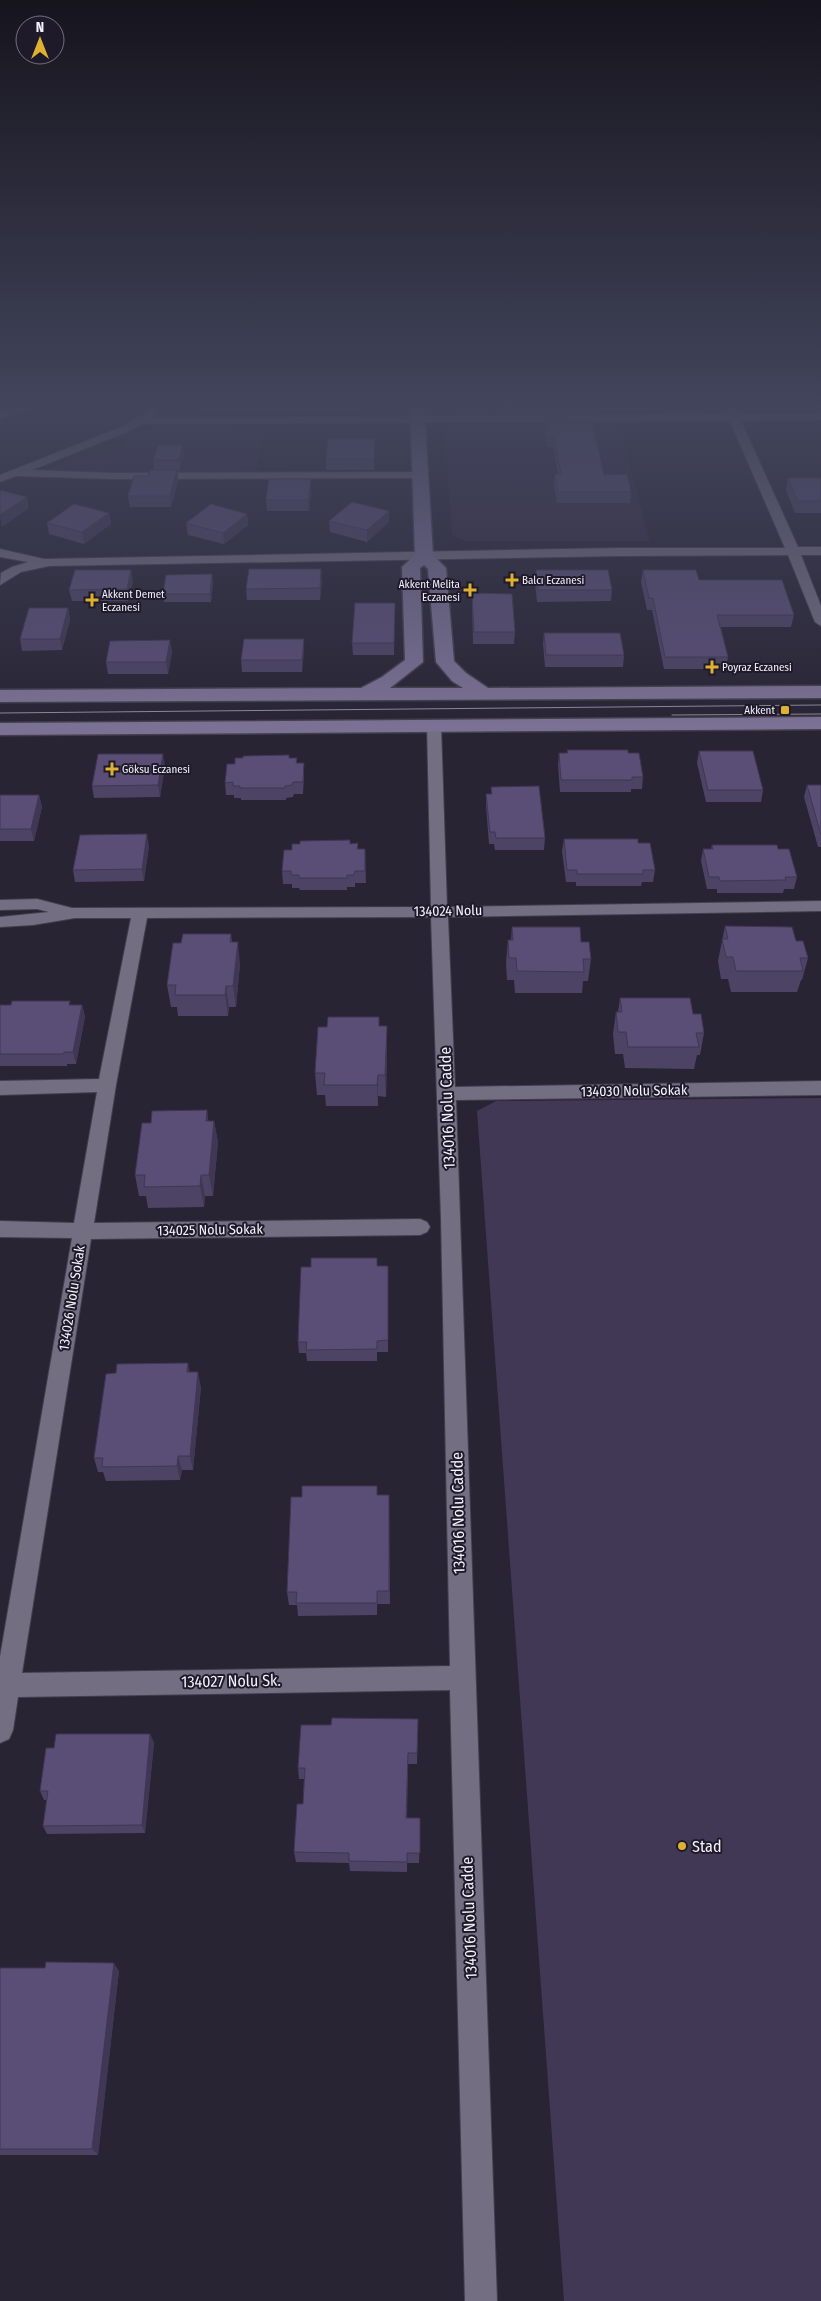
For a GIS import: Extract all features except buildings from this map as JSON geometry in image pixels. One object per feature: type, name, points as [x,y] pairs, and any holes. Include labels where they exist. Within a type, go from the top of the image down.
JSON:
[{"type":"main road","points":[[422,512],[424,556],[437,568],[444,662],[459,677],[483,694]]},
{"type":"main road","points":[[365,694],[389,681],[414,662],[411,567],[424,556]]},
{"type":"main road","points":[[0,688],[34,696]]},
{"type":"main road","points":[[0,696],[821,692]]},
{"type":"main road","points":[[4,731],[434,725],[821,723]]},
{"type":"street","points":[[776,512],[821,622]]},
{"type":"street","points":[[0,581],[12,570],[23,565],[49,562],[821,551]]},
{"type":"street","points":[[0,553],[49,562]]},
{"type":"street","name":"134016 Nolu Cadde","points":[[434,725],[439,912],[452,1218],[462,1678],[481,2301]]},
{"type":"street","name":"134024 Nolu","points":[[0,905],[37,904],[75,912]]},
{"type":"street","name":"134024 Nolu","points":[[0,922],[33,920],[75,912],[439,912],[821,906]]},
{"type":"street","name":"134026 Nolu Sokak","points":[[0,1730],[4,1684],[107,1085],[140,912]]},
{"type":"street","points":[[0,1088],[107,1085]]},
{"type":"street","name":"134030 Nolu Sokak","points":[[447,1094],[821,1088]]},
{"type":"street","name":"134025 Nolu Sokak","points":[[0,1229],[82,1231],[420,1227]]},
{"type":"street","name":"134027 Nolu Sk.","points":[[4,1684],[462,1678]]},
{"type":"shaded area","points":[[450,512],[642,512],[650,541],[466,541],[452,536]]},
{"type":"shaded area","name":"Stad","points":[[821,1098],[821,2301],[564,2301],[477,1111],[496,1101]]},
{"type":"tram line","points":[[0,713],[821,705]]},
{"type":"tram line","points":[[672,715],[821,714]]},
{"type":"place","name":"Balcı Eczanesi","points":[[512,580]]},
{"type":"place","name":"Akkent Melita Eczanesi","points":[[470,590]]},
{"type":"place","name":"Akkent Demet Eczanesi","points":[[92,600]]},
{"type":"place","name":"Poyraz Eczanesi","points":[[712,667]]},
{"type":"place","name":"Akkent","points":[[785,710]]},
{"type":"place","name":"Göksu Eczanesi","points":[[112,769]]},
{"type":"place","name":"Stad","points":[[682,1846]]}]
